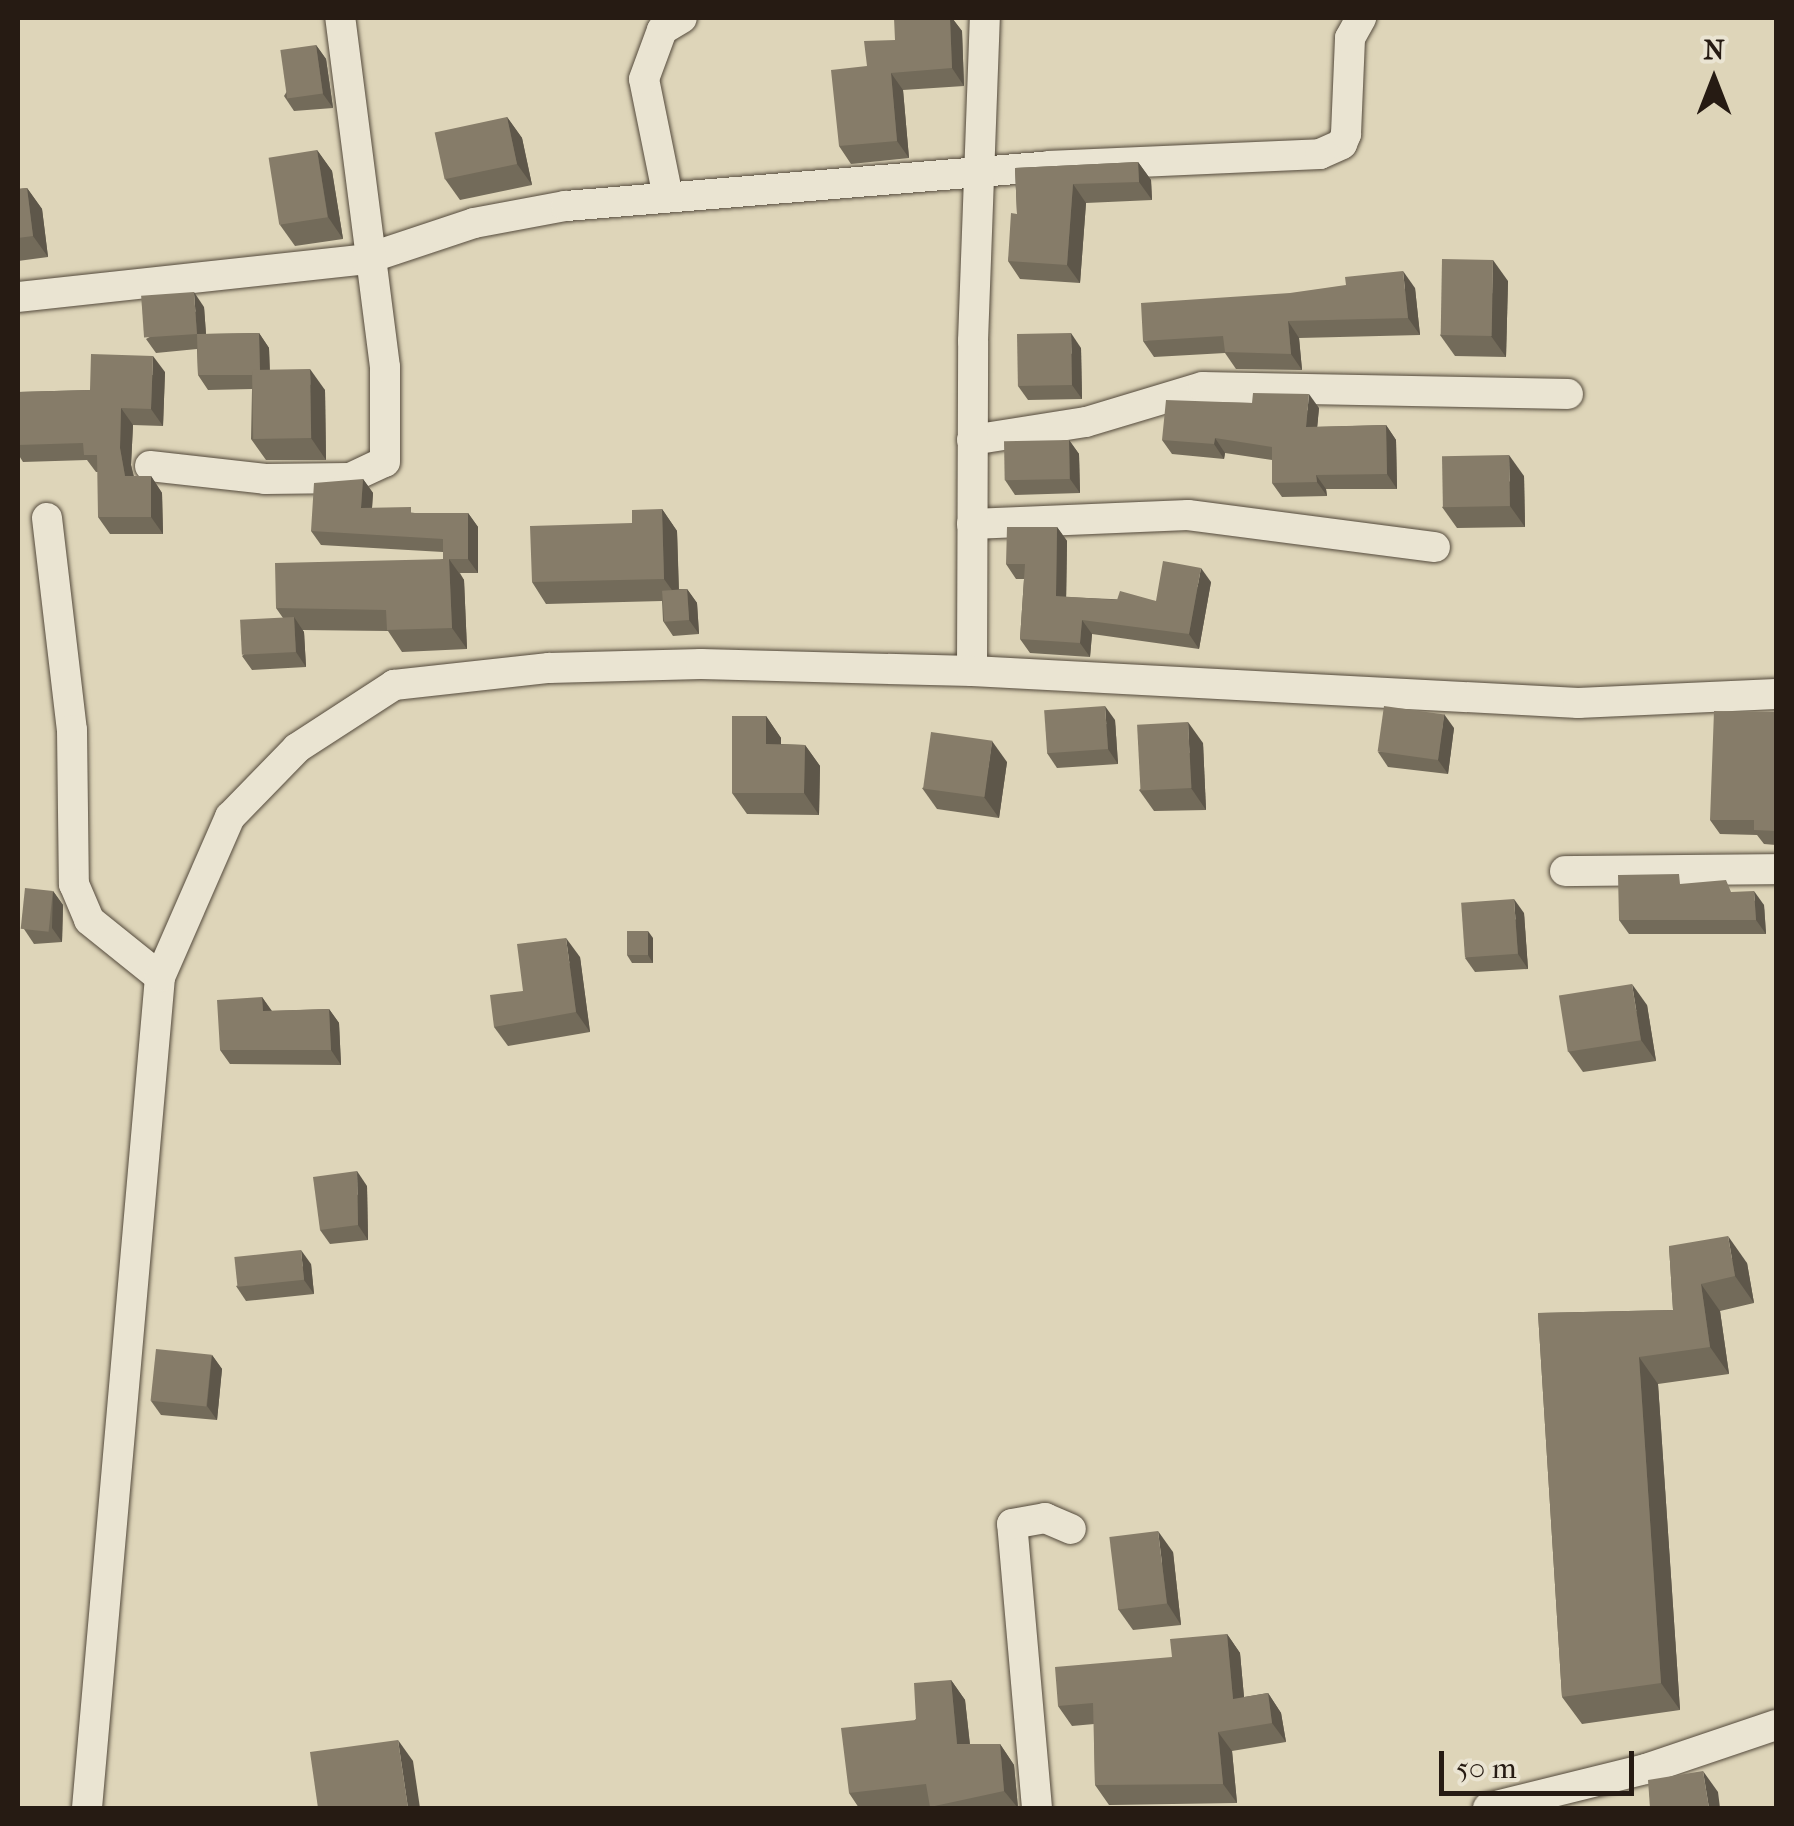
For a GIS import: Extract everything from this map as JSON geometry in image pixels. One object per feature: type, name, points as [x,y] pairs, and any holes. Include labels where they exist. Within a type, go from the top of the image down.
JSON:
[{"type":"street","points":[[150,466],[266,479],[350,478],[385,462],[385,367],[366,258],[356,106],[340,18]]},
{"type":"street","points":[[668,197],[644,79],[662,30],[682,18]]},
{"type":"street","points":[[972,671],[972,440],[985,18]]},
{"type":"street","points":[[18,297],[366,258],[474,223],[566,206],[978,172],[1333,150],[1346,134],[1350,38],[1361,18]]},
{"type":"street","points":[[972,440],[1086,422],[1203,388],[1568,394]]},
{"type":"street","points":[[972,524],[1188,515],[1435,548]]},
{"type":"street","points":[[47,518],[72,730],[74,884],[89,920],[160,977]]},
{"type":"street","points":[[87,1808],[160,977],[230,817],[297,748],[394,685],[549,668],[701,664],[972,671],[1578,703],[1776,694]]},
{"type":"street","points":[[1566,871],[1776,869]]},
{"type":"street","points":[[1037,1808],[1012,1524],[1045,1518],[1071,1530]]},
{"type":"street","points":[[1488,1808],[1646,1770],[1776,1725]]},
{"type":"building","points":[[894,18],[950,18],[952,68],[891,73],[897,141],[839,146],[831,70],[867,66],[864,41],[895,40]]},
{"type":"building","points":[[316,45],[323,94],[287,99],[280,50]]},
{"type":"building","points":[[507,117],[517,164],[445,179],[435,132]]},
{"type":"building","points":[[317,150],[328,217],[279,225],[269,158]]},
{"type":"building","points":[[1138,162],[1139,182],[1073,184],[1067,265],[1008,261],[1011,213],[1017,214],[1015,168]]},
{"type":"building","points":[[27,188],[33,236],[18,238],[18,189]]},
{"type":"building","points":[[1442,259],[1493,260],[1492,336],[1441,335]]},
{"type":"building","points":[[1403,271],[1408,318],[1288,321],[1291,354],[1225,352],[1223,336],[1143,341],[1141,303],[1290,293],[1346,285],[1345,277]]},
{"type":"building","points":[[194,292],[197,334],[144,338],[141,296]]},
{"type":"building","points":[[259,333],[260,371],[252,371],[252,375],[198,375],[197,334]]},
{"type":"building","points":[[1071,333],[1072,385],[1018,386],[1017,334]]},
{"type":"building","points":[[91,354],[153,356],[151,409],[121,408],[120,448],[125,476],[151,476],[151,517],[98,517],[97,455],[84,455],[83,443],[18,445],[18,392],[90,390]]},
{"type":"building","points":[[310,369],[311,438],[253,439],[252,370]]},
{"type":"building","points":[[1253,393],[1309,394],[1306,427],[1386,425],[1387,474],[1316,475],[1317,482],[1272,483],[1272,447],[1215,438],[1214,444],[1162,440],[1166,400],[1252,403]]},
{"type":"building","points":[[1069,440],[1070,479],[1005,480],[1004,441]]},
{"type":"building","points":[[1509,455],[1510,506],[1443,507],[1442,456]]},
{"type":"building","points":[[363,479],[361,508],[411,507],[411,513],[468,513],[468,559],[443,559],[443,539],[311,531],[314,483]]},
{"type":"building","points":[[662,509],[664,579],[532,582],[530,526],[632,523],[632,510]]},
{"type":"building","points":[[1007,527],[1057,527],[1056,596],[1117,600],[1120,591],[1156,601],[1163,561],[1201,568],[1189,634],[1082,620],[1080,643],[1020,639],[1025,564],[1006,564]]},
{"type":"building","points":[[449,559],[452,628],[387,630],[386,610],[276,608],[275,563]]},
{"type":"building","points":[[687,589],[689,620],[664,622],[662,591]]},
{"type":"building","points":[[294,617],[296,652],[242,655],[240,620]]},
{"type":"building","points":[[1105,706],[1108,749],[1047,753],[1044,710]]},
{"type":"building","points":[[1384,706],[1444,714],[1438,760],[1378,752]]},
{"type":"building","points":[[1714,711],[1776,712],[1776,831],[1754,830],[1754,820],[1710,820]]},
{"type":"building","points":[[732,716],[766,716],[766,744],[805,745],[804,793],[732,793]]},
{"type":"building","points":[[1188,722],[1191,788],[1141,791],[1137,725]]},
{"type":"building","points":[[931,732],[992,741],[984,797],[923,788]]},
{"type":"building","points":[[1679,874],[1680,884],[1726,880],[1731,892],[1754,891],[1756,920],[1619,920],[1618,875]]},
{"type":"building","points":[[25,888],[53,891],[49,932],[21,929]]},
{"type":"building","points":[[1514,899],[1518,954],[1465,958],[1461,903]]},
{"type":"building","points":[[627,931],[648,931],[648,955],[627,955]]},
{"type":"building","points":[[566,938],[576,1012],[494,1027],[490,995],[523,991],[517,944]]},
{"type":"building","points":[[1632,984],[1641,1040],[1568,1052],[1559,996]]},
{"type":"building","points":[[262,997],[263,1011],[329,1009],[331,1050],[220,1050],[217,1000]]},
{"type":"building","points":[[357,1171],[358,1225],[320,1230],[313,1177]]},
{"type":"building","points":[[1728,1236],[1735,1276],[1701,1284],[1710,1347],[1639,1357],[1661,1683],[1562,1697],[1538,1313],[1673,1310],[1669,1246]]},
{"type":"building","points":[[301,1250],[304,1280],[238,1287],[234,1257]]},
{"type":"building","points":[[156,1349],[212,1355],[206,1407],[151,1401]]},
{"type":"building","points":[[1158,1531],[1167,1603],[1118,1609],[1109,1537]]},
{"type":"building","points":[[1227,1634],[1233,1699],[1268,1693],[1272,1723],[1218,1732],[1223,1784],[1095,1785],[1093,1703],[1058,1706],[1055,1667],[1172,1657],[1170,1639]]},
{"type":"building","points":[[951,1680],[957,1744],[1000,1744],[1004,1791],[930,1807],[926,1784],[849,1793],[841,1728],[916,1720],[914,1683]]},
{"type":"building","points":[[398,1740],[408,1808],[318,1808],[310,1752]]},
{"type":"building","points":[[1703,1771],[1709,1808],[1650,1808],[1648,1780]]}]
